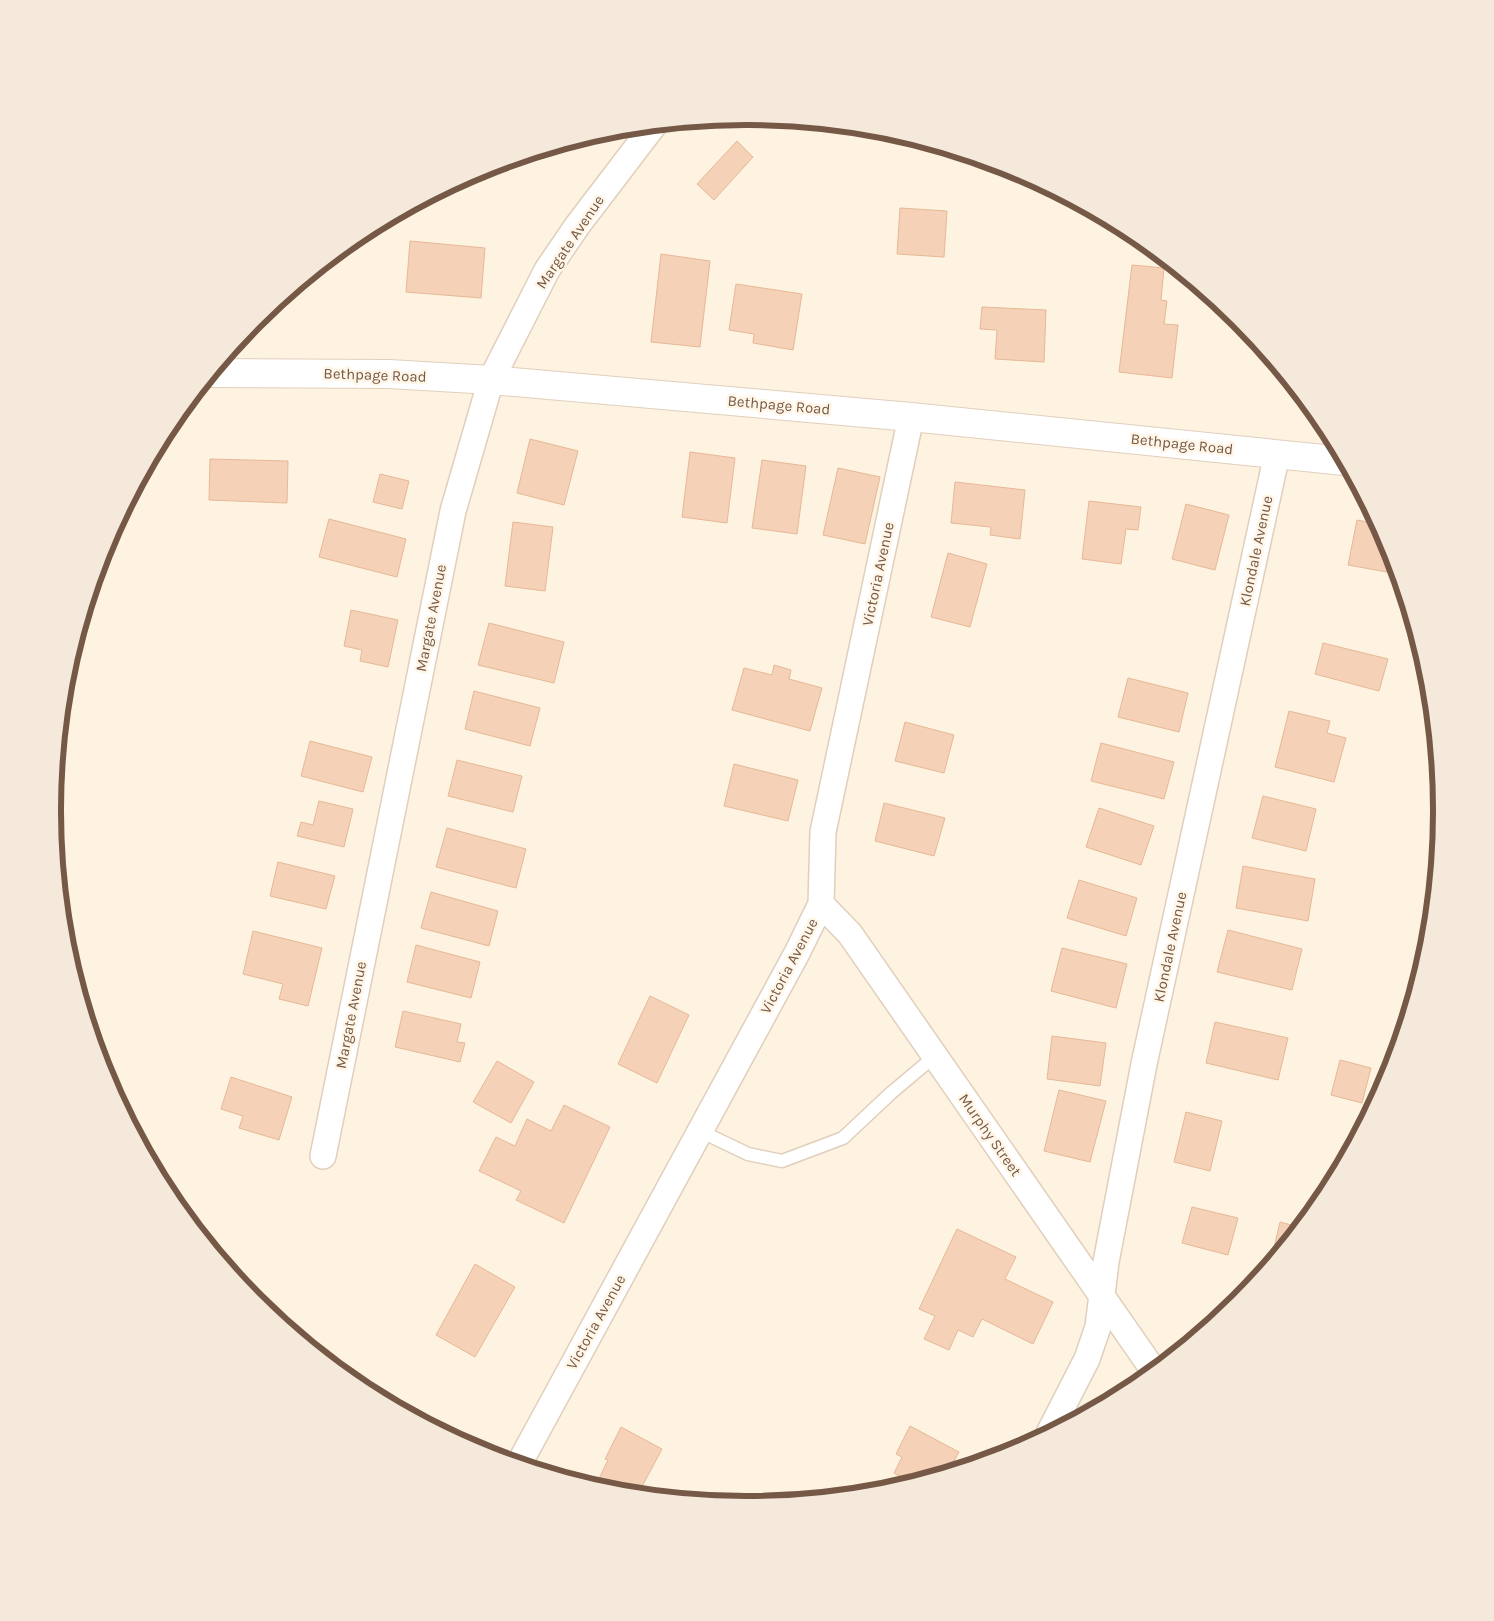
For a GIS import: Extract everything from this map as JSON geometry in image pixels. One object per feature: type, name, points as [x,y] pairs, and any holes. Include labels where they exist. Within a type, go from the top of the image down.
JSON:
[{"type":"street","name":"Margate Avenue","points":[[323,1156],[452,511],[491,380],[548,270],[577,226],[648,132]]},
{"type":"street","name":"Bethpage Road","points":[[219,373],[389,374],[491,380],[911,417],[1336,460]]},
{"type":"street","name":"Victoria Avenue","points":[[522,1458],[797,953],[820,904],[823,832],[911,417]]},
{"type":"street","name":"Klondale Avenue","points":[[1054,1424],[1087,1359],[1098,1327],[1106,1262],[1144,1064],[1276,454]]},
{"type":"street","name":"Murphy Street","points":[[820,904],[850,934],[1150,1365]]},
{"type":"lane","points":[[700,1131],[748,1154],[782,1161],[844,1138],[891,1093],[935,1056]]},
{"type":"building","points":[[737,141],[753,157],[714,200],[697,184]]},
{"type":"building","points":[[900,208],[947,211],[944,257],[897,254]]},
{"type":"building","points":[[410,241],[485,248],[481,298],[406,292]]},
{"type":"building","points":[[661,254],[710,261],[700,347],[651,342]]},
{"type":"building","points":[[1132,265],[1164,268],[1161,300],[1167,301],[1164,324],[1178,325],[1172,378],[1119,372]]},
{"type":"building","points":[[736,284],[802,294],[793,350],[753,343],[754,334],[729,330]]},
{"type":"building","points":[[982,307],[1046,310],[1044,362],[995,359],[997,330],[980,329]]},
{"type":"building","points":[[530,439],[578,451],[564,505],[517,493]]},
{"type":"building","points":[[690,452],[735,458],[727,523],[682,517]]},
{"type":"building","points":[[210,459],[288,461],[287,503],[209,500]]},
{"type":"building","points":[[762,460],[806,466],[797,534],[752,528]]},
{"type":"building","points":[[838,468],[880,477],[865,544],[823,535]]},
{"type":"building","points":[[380,474],[409,481],[402,509],[373,502]]},
{"type":"building","points":[[955,482],[1025,490],[1020,539],[990,535],[991,527],[951,523]]},
{"type":"building","points":[[1089,501],[1141,507],[1138,530],[1126,529],[1121,564],[1082,559]]},
{"type":"building","points":[[1186,504],[1229,515],[1215,570],[1172,559]]},
{"type":"building","points":[[329,519],[406,539],[397,577],[319,557]]},
{"type":"building","points":[[1357,520],[1369,522],[1390,573],[1348,565]]},
{"type":"building","points":[[513,522],[553,527],[545,591],[505,586]]},
{"type":"building","points":[[948,553],[987,564],[970,627],[931,617]]},
{"type":"building","points":[[351,610],[398,620],[388,667],[360,661],[362,650],[344,646]]},
{"type":"building","points":[[489,623],[564,642],[554,683],[478,665]]},
{"type":"building","points":[[1323,643],[1388,659],[1379,691],[1315,674]]},
{"type":"building","points":[[774,665],[791,670],[789,679],[822,688],[810,731],[732,710],[744,668],[772,675]]},
{"type":"building","points":[[1128,678],[1188,693],[1179,732],[1118,717]]},
{"type":"building","points":[[474,691],[540,708],[530,746],[465,729]]},
{"type":"building","points":[[1289,711],[1330,721],[1327,733],[1346,738],[1334,782],[1275,767]]},
{"type":"building","points":[[905,722],[954,735],[944,773],[895,761]]},
{"type":"building","points":[[310,741],[372,757],[363,792],[301,776]]},
{"type":"building","points":[[1101,743],[1174,762],[1164,799],[1091,781]]},
{"type":"building","points":[[457,760],[522,776],[513,812],[448,796]]},
{"type":"building","points":[[734,764],[798,780],[788,821],[724,806]]},
{"type":"building","points":[[1263,796],[1316,809],[1306,851],[1252,838]]},
{"type":"building","points":[[319,801],[353,809],[344,847],[297,836],[301,822],[313,825]]},
{"type":"building","points":[[884,803],[945,818],[934,856],[875,841]]},
{"type":"building","points":[[1099,808],[1154,826],[1141,865],[1086,847]]},
{"type":"building","points":[[447,828],[526,849],[516,888],[436,867]]},
{"type":"building","points":[[278,862],[335,876],[326,909],[270,896]]},
{"type":"building","points":[[1243,866],[1315,879],[1308,921],[1236,908]]},
{"type":"building","points":[[1079,880],[1137,898],[1126,936],[1067,918]]},
{"type":"building","points":[[431,892],[498,911],[489,946],[421,928]]},
{"type":"building","points":[[1228,930],[1302,949],[1292,990],[1217,972]]},
{"type":"building","points":[[253,931],[322,948],[308,1006],[279,999],[283,984],[243,974]]},
{"type":"building","points":[[416,945],[480,962],[471,998],[407,982]]},
{"type":"building","points":[[1062,948],[1127,964],[1116,1008],[1051,991]]},
{"type":"building","points":[[650,996],[689,1015],[657,1083],[618,1064]]},
{"type":"building","points":[[403,1011],[461,1024],[457,1042],[465,1043],[460,1062],[395,1047]]},
{"type":"building","points":[[1215,1022],[1288,1038],[1278,1080],[1206,1063]]},
{"type":"building","points":[[1052,1036],[1106,1043],[1100,1086],[1047,1079]]},
{"type":"building","points":[[1340,1060],[1371,1068],[1362,1103],[1331,1095]]},
{"type":"building","points":[[497,1061],[534,1082],[511,1123],[473,1102]]},
{"type":"building","points":[[231,1077],[292,1097],[279,1140],[239,1128],[243,1116],[221,1109]]},
{"type":"building","points":[[1059,1090],[1106,1101],[1090,1162],[1044,1151]]},
{"type":"building","points":[[564,1105],[610,1127],[564,1223],[516,1200],[521,1191],[479,1171],[496,1137],[515,1146],[527,1119],[551,1131]]},
{"type":"building","points":[[1186,1112],[1222,1121],[1210,1171],[1174,1162]]},
{"type":"building","points":[[1192,1207],[1238,1218],[1228,1255],[1182,1243]]},
{"type":"building","points":[[1280,1222],[1293,1225],[1291,1228],[1273,1250]]},
{"type":"building","points":[[957,1229],[1016,1257],[1005,1279],[1053,1302],[1033,1344],[982,1319],[973,1337],[958,1330],[949,1350],[924,1339],[935,1316],[919,1309]]},
{"type":"building","points":[[475,1264],[515,1287],[475,1357],[436,1335]]},
{"type":"building","points":[[910,1426],[959,1452],[952,1465],[903,1478],[894,1473],[902,1457],[896,1454]]},
{"type":"building","points":[[621,1427],[662,1449],[641,1488],[599,1480],[608,1460],[605,1459]]}]
